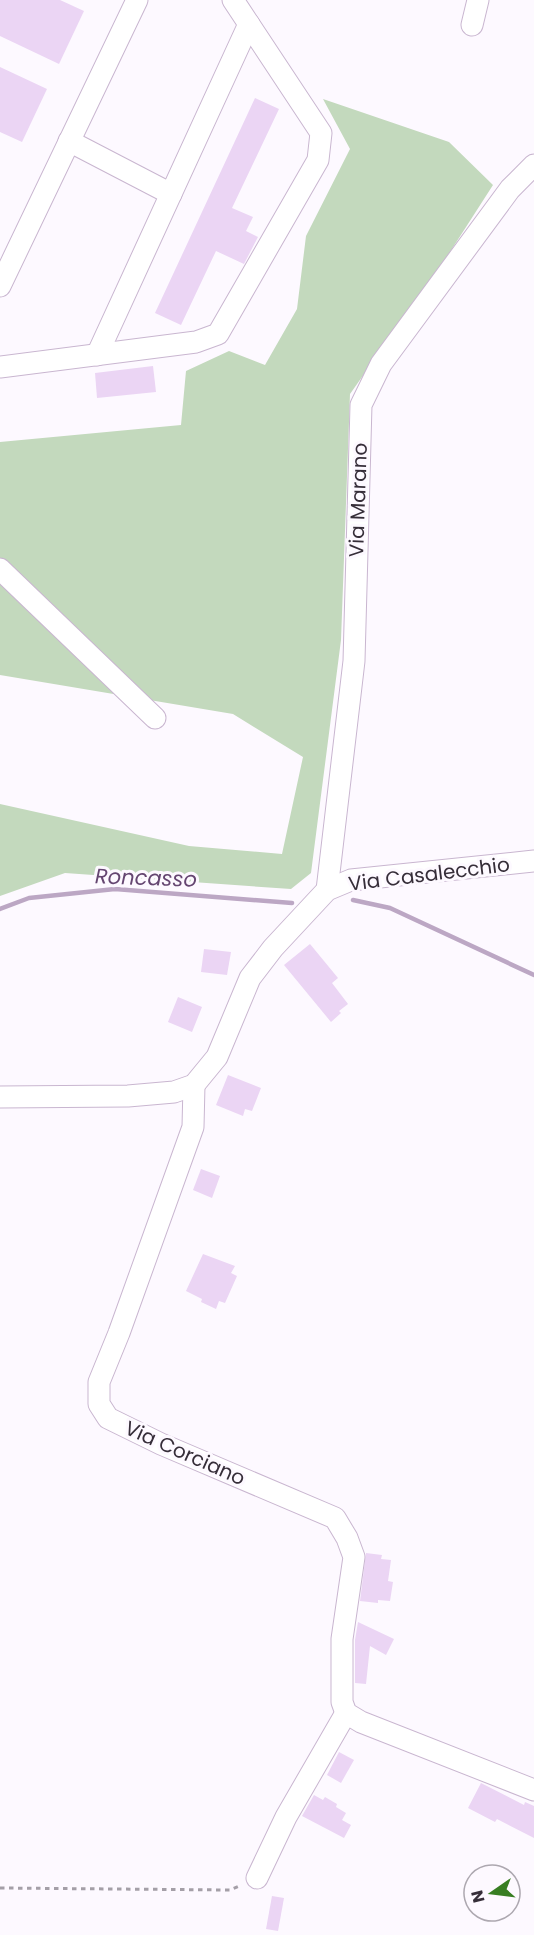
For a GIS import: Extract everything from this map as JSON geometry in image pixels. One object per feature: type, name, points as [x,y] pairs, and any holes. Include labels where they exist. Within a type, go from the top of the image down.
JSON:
[{"type":"street","points":[[0,286],[137,0]]},
{"type":"street","points":[[0,367],[196,342],[218,333],[318,160],[321,133],[232,0]]},
{"type":"street","points":[[472,25],[478,0]]},
{"type":"street","points":[[98,355],[249,24]]},
{"type":"street","points":[[69,141],[171,194]]},
{"type":"street","name":"Via Marano","points":[[327,890],[354,661],[361,405],[381,364],[510,189],[534,165]]},
{"type":"street","points":[[0,569],[155,718]]},
{"type":"street","name":"Via Casalecchio","points":[[194,1085],[217,1057],[250,978],[273,948],[327,890],[351,880],[534,861]]},
{"type":"street","points":[[0,1096],[128,1096],[174,1092],[194,1085]]},
{"type":"street","name":"Via Corciano","points":[[194,1085],[193,1127],[119,1333],[99,1382],[99,1404],[108,1418],[161,1444],[335,1518],[347,1538],[354,1557],[342,1640],[342,1702],[346,1713]]},
{"type":"street","points":[[257,1878],[286,1817],[346,1713],[361,1722],[534,1790]]},
{"type":"path","points":[[0,1888],[230,1890],[257,1878]]},
{"type":"green space","points":[[323,99],[449,142],[493,185],[448,255],[350,394],[341,640],[311,873],[291,889],[65,873],[0,896],[0,804],[189,846],[282,854],[303,757],[233,714],[0,675],[0,442],[181,425],[186,371],[229,351],[265,365],[297,309],[306,236],[350,149]]},
{"type":"building","points":[[0,0],[60,0],[84,11],[59,64],[0,36]]},
{"type":"building","points":[[0,67],[47,89],[22,142],[0,132]]},
{"type":"building","points":[[255,98],[279,109],[232,208],[253,217],[246,231],[258,237],[244,264],[216,251],[181,325],[155,313]]},
{"type":"building","points":[[153,366],[156,392],[97,398],[95,373]]},
{"type":"building","points":[[310,944],[338,978],[332,983],[348,1004],[331,1022],[284,965]]},
{"type":"building","points":[[204,949],[231,952],[227,975],[201,972]]},
{"type":"building","points":[[178,997],[202,1007],[192,1032],[168,1022]]},
{"type":"building","points":[[228,1075],[261,1088],[252,1111],[245,1109],[243,1116],[216,1105]]},
{"type":"building","points":[[201,1169],[220,1176],[212,1198],[193,1190]]},
{"type":"building","points":[[203,1254],[235,1266],[231,1273],[237,1276],[225,1303],[219,1301],[216,1309],[186,1291]]},
{"type":"building","points":[[366,1553],[382,1555],[381,1559],[391,1560],[388,1581],[393,1582],[390,1601],[378,1600],[378,1603],[360,1601]]},
{"type":"building","points":[[358,1622],[394,1639],[386,1655],[370,1646],[366,1684],[355,1683],[355,1640]]},
{"type":"building","points":[[339,1752],[354,1760],[341,1783],[327,1775]]},
{"type":"building","points":[[481,1783],[524,1805],[525,1802],[534,1806],[534,1838],[497,1819],[495,1822],[468,1808]]},
{"type":"building","points":[[314,1795],[323,1800],[325,1797],[346,1813],[342,1820],[351,1825],[344,1838],[302,1816]]},
{"type":"building","points":[[272,1896],[284,1898],[278,1931],[266,1929]]},
{"type":"waterway","name":"Roncasso","points":[[0,909],[29,898],[115,889],[292,903]]},
{"type":"waterway","name":"Roncasso","points":[[353,900],[390,908],[534,975]]}]
